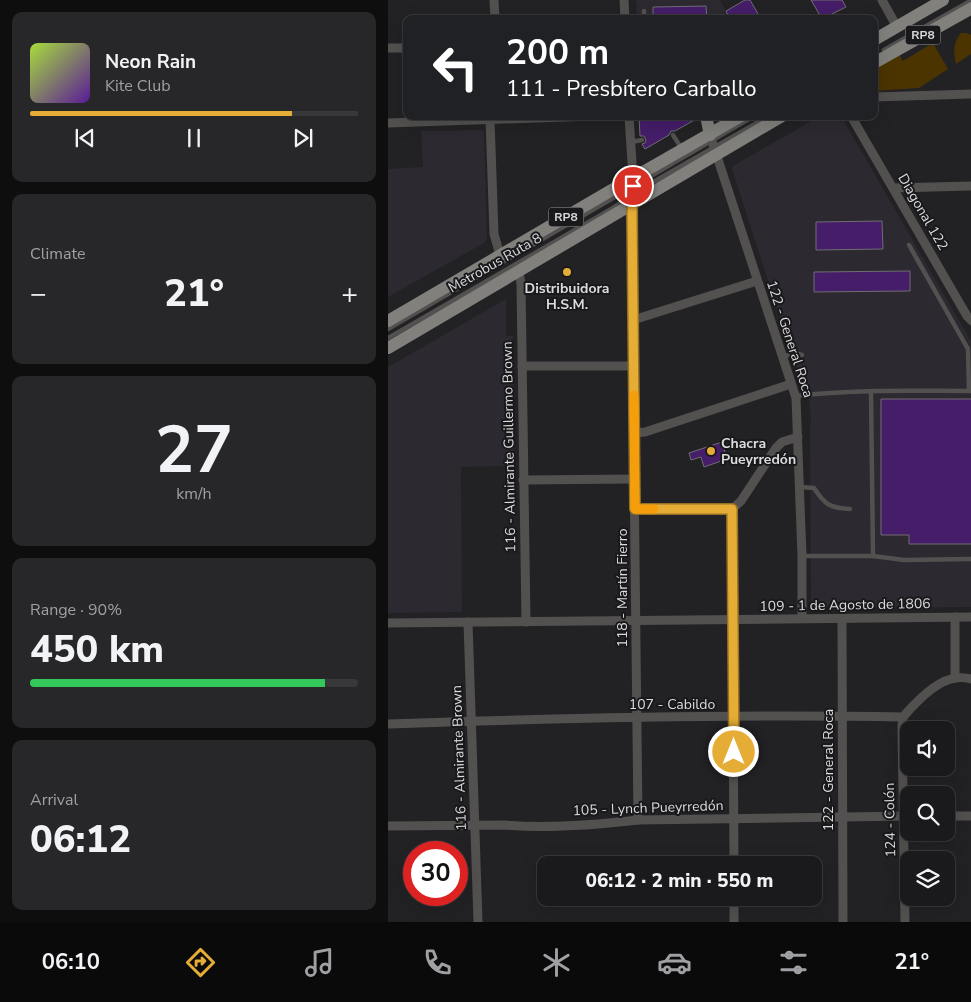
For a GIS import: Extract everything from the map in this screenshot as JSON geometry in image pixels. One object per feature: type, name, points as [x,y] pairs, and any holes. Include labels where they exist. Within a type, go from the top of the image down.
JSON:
[{"type":"main road","name":"RP8","points":[[878,38],[943,0]]},
{"type":"main road","name":"RP8","points":[[878,61],[972,8]]},
{"type":"main road","points":[[707,120],[714,145]]},
{"type":"main road","name":"RP8","points":[[388,348],[519,271],[632,191],[682,151],[714,145],[737,120]]},
{"type":"main road","name":"RP8","points":[[388,321],[500,255],[632,191],[714,145],[773,120]]},
{"type":"street","points":[[494,0],[495,15]]},
{"type":"street","points":[[624,0],[625,15]]},
{"type":"street","points":[[882,0],[897,27]]},
{"type":"street","points":[[388,48],[403,48]]},
{"type":"street","points":[[878,97],[972,94]]},
{"type":"street","points":[[388,123],[452,120]]},
{"type":"street","points":[[495,120],[494,234],[500,255]]},
{"type":"street","name":"118 - Martín Fierro","points":[[629,120],[632,191],[638,820]]},
{"type":"street","name":"Diagonal 122","points":[[853,120],[967,316],[972,320]]},
{"type":"street","name":"122 - General Roca","points":[[714,145],[796,396],[802,556],[802,618]]},
{"type":"street","points":[[893,188],[972,186]]},
{"type":"street","name":"116 - Almirante Guillermo Brown","points":[[519,271],[521,284],[526,622]]},
{"type":"street","points":[[633,320],[757,281]]},
{"type":"street","points":[[522,366],[634,366]]},
{"type":"street","points":[[634,433],[645,432],[791,384]]},
{"type":"street","points":[[635,509],[732,509],[741,501],[776,448],[782,442],[798,437]]},
{"type":"street","points":[[523,480],[634,479]]},
{"type":"street","points":[[732,509],[734,856]]},
{"type":"street","points":[[954,617],[955,678]]},
{"type":"street","name":"109 - 1 de Agosto de 1806","points":[[388,623],[972,617]]},
{"type":"street","name":"122 - General Roca","points":[[842,618],[843,922]]},
{"type":"street","name":"116 - Almirante Brown","points":[[468,622],[478,922]]},
{"type":"street","points":[[903,718],[912,706],[940,684],[955,678],[972,679]]},
{"type":"street","name":"107 - Cabildo","points":[[388,724],[636,718],[842,716],[903,718]]},
{"type":"street","name":"124 - Colón","points":[[903,718],[905,786]]},
{"type":"street","name":"105 - Lynch Pueyrredón","points":[[388,826],[542,826],[638,820],[900,816]]},
{"type":"street","points":[[955,816],[972,816]]},
{"type":"street","name":"124 - Colón","points":[[905,922],[907,841]]},
{"type":"street","points":[[734,906],[734,922]]},
{"type":"lane","points":[[878,44],[952,0]]},
{"type":"lane","points":[[882,51],[972,0]]},
{"type":"lane","name":"Metrobus Ruta 8","points":[[714,145],[748,120]]},
{"type":"lane","name":"Metrobus Ruta 8","points":[[388,329],[761,120]]},
{"type":"lane","points":[[672,135],[682,151]]},
{"type":"lane","points":[[630,142],[642,140]]},
{"type":"lane","name":"Metrobus Ruta 8","points":[[388,338],[613,208],[632,191]]},
{"type":"lane","points":[[796,396],[871,392],[970,391],[968,349],[909,245]]},
{"type":"lane","points":[[782,357],[796,353],[802,355]]},
{"type":"lane","points":[[871,392],[873,556]]},
{"type":"lane","points":[[799,487],[814,488],[826,504],[834,508],[850,509]]},
{"type":"lane","points":[[802,556],[873,556],[904,560],[972,560]]},
{"type":"shaded area","points":[[636,0],[720,0],[728,15],[637,15]]},
{"type":"shaded area","points":[[961,33],[971,35],[971,54],[956,64],[954,47]]},
{"type":"shaded area","points":[[933,43],[948,69],[919,88],[878,91],[878,65],[898,53],[903,61]]},
{"type":"shaded area","points":[[813,120],[843,120],[971,341],[971,607],[814,608],[811,605],[811,421],[808,385],[800,378],[797,370],[732,169],[733,166]]},
{"type":"shaded area","points":[[481,130],[484,132],[487,239],[484,243],[388,297],[388,169],[423,167],[421,131]]},
{"type":"shaded area","points":[[506,299],[506,336],[513,336],[514,466],[461,467],[462,612],[388,613],[388,367]]},
{"type":"building","points":[[745,0],[750,0],[759,15],[728,15],[726,11]]},
{"type":"building","points":[[811,0],[842,0],[846,7],[830,15],[820,15]]},
{"type":"building","points":[[706,6],[707,15],[653,15],[653,7]]},
{"type":"building","points":[[639,120],[694,120],[675,131],[671,131],[669,135],[645,149],[642,144],[646,140],[644,136],[640,136]]},
{"type":"building","points":[[882,221],[883,249],[816,250],[816,222]]},
{"type":"building","points":[[910,271],[910,291],[814,292],[814,272]]},
{"type":"building","points":[[881,399],[972,399],[972,544],[909,544],[909,535],[881,535]]},
{"type":"building","points":[[722,442],[727,459],[704,467],[701,457],[691,460],[689,453]]},
{"type":"slow traffic","points":[[634,395],[635,509],[654,509]]},
{"type":"place","name":"Distribuidora H.S.M.","points":[[567,272]]},
{"type":"place","name":"Chacra Pueyrredón","points":[[711,451]]},
{"type":"route","points":[[633,186],[635,509],[732,509],[734,752]]}]
